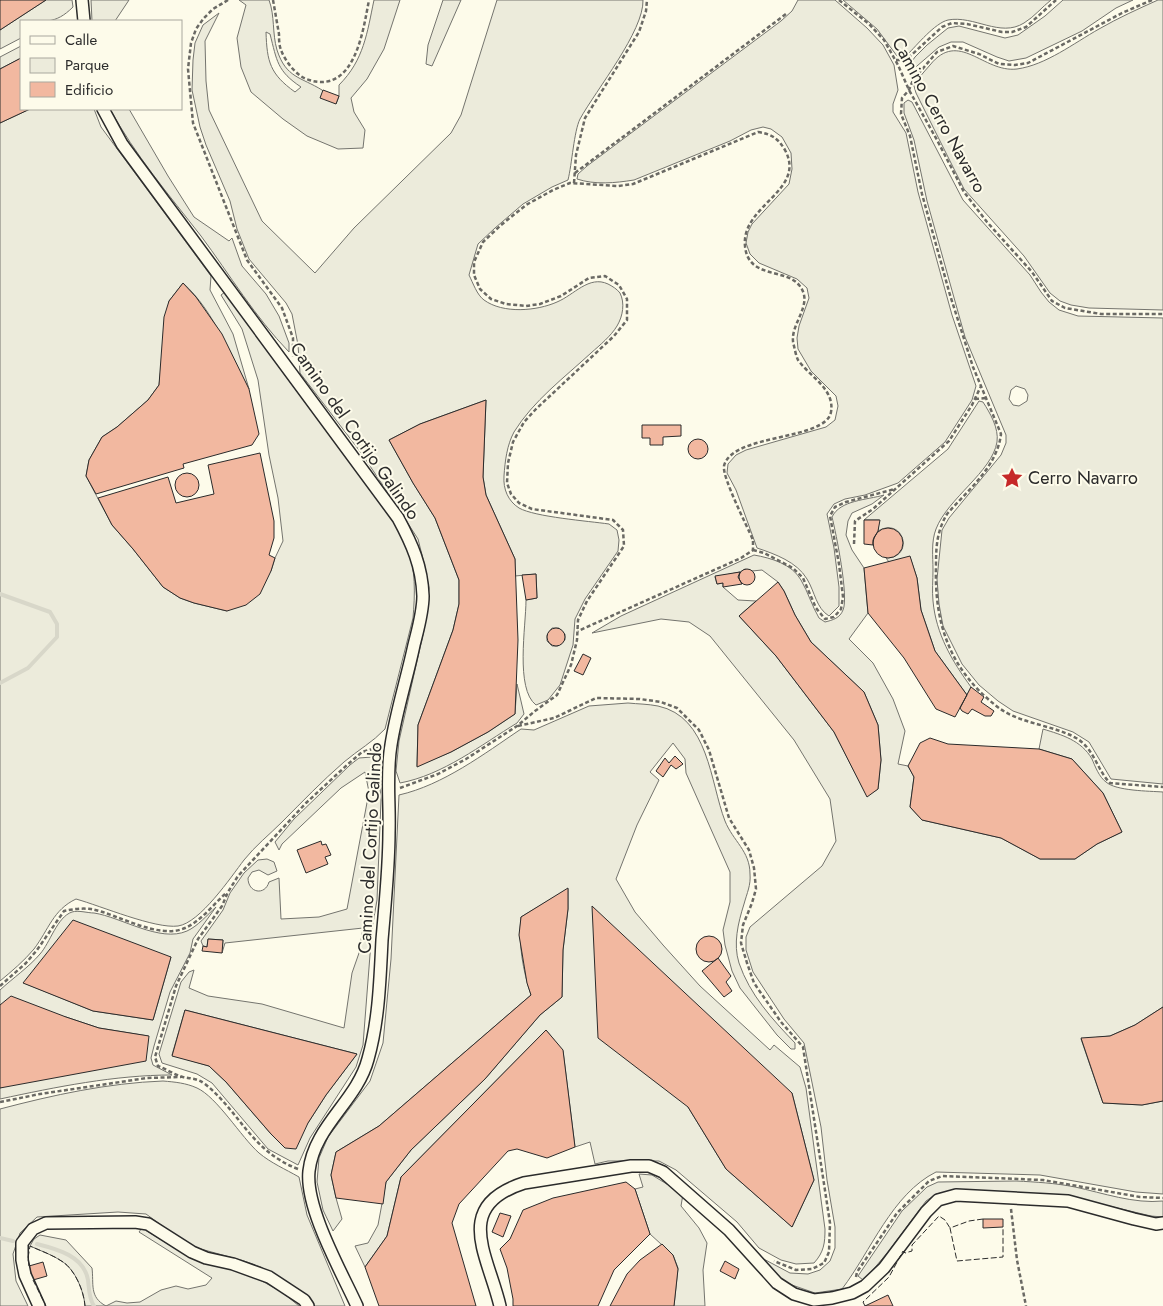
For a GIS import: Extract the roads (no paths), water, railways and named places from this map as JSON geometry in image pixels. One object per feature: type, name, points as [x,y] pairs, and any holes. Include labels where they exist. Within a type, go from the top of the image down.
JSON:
[{"type":"street","points":[[82,0],[84,20]]},
{"type":"street","name":"Camino del Cortijo Galindo","points":[[104,110],[122,144],[398,518],[414,548],[418,563],[423,597],[391,745],[389,833],[378,997],[373,1039],[368,1062],[356,1086],[317,1143],[309,1172],[313,1205],[320,1225],[356,1306]]},
{"type":"street","points":[[500,1306],[482,1245],[480,1228],[483,1212],[494,1199],[508,1188],[524,1183],[631,1166],[648,1166],[662,1172],[729,1230],[777,1283],[794,1294],[814,1300],[839,1297],[852,1293],[864,1286],[884,1268],[926,1212],[938,1200],[956,1194],[1068,1201],[1134,1219],[1156,1224],[1163,1223]]},
{"type":"street","points":[[39,1306],[24,1275],[22,1260],[22,1243],[33,1230],[46,1223],[135,1222],[148,1224],[199,1255],[234,1264],[269,1277],[304,1300],[308,1306]]},
{"type":"waterway","points":[[0,594],[50,612],[57,624],[57,637],[28,668],[0,683]]},
{"type":"waterway","points":[[0,1238],[13,1241]]},
{"type":"waterway","points":[[37,1244],[61,1251],[81,1265],[88,1280],[90,1297],[94,1306]]},
{"type":"place","name":"Cerro Navarro","points":[[1012,478]]}]
